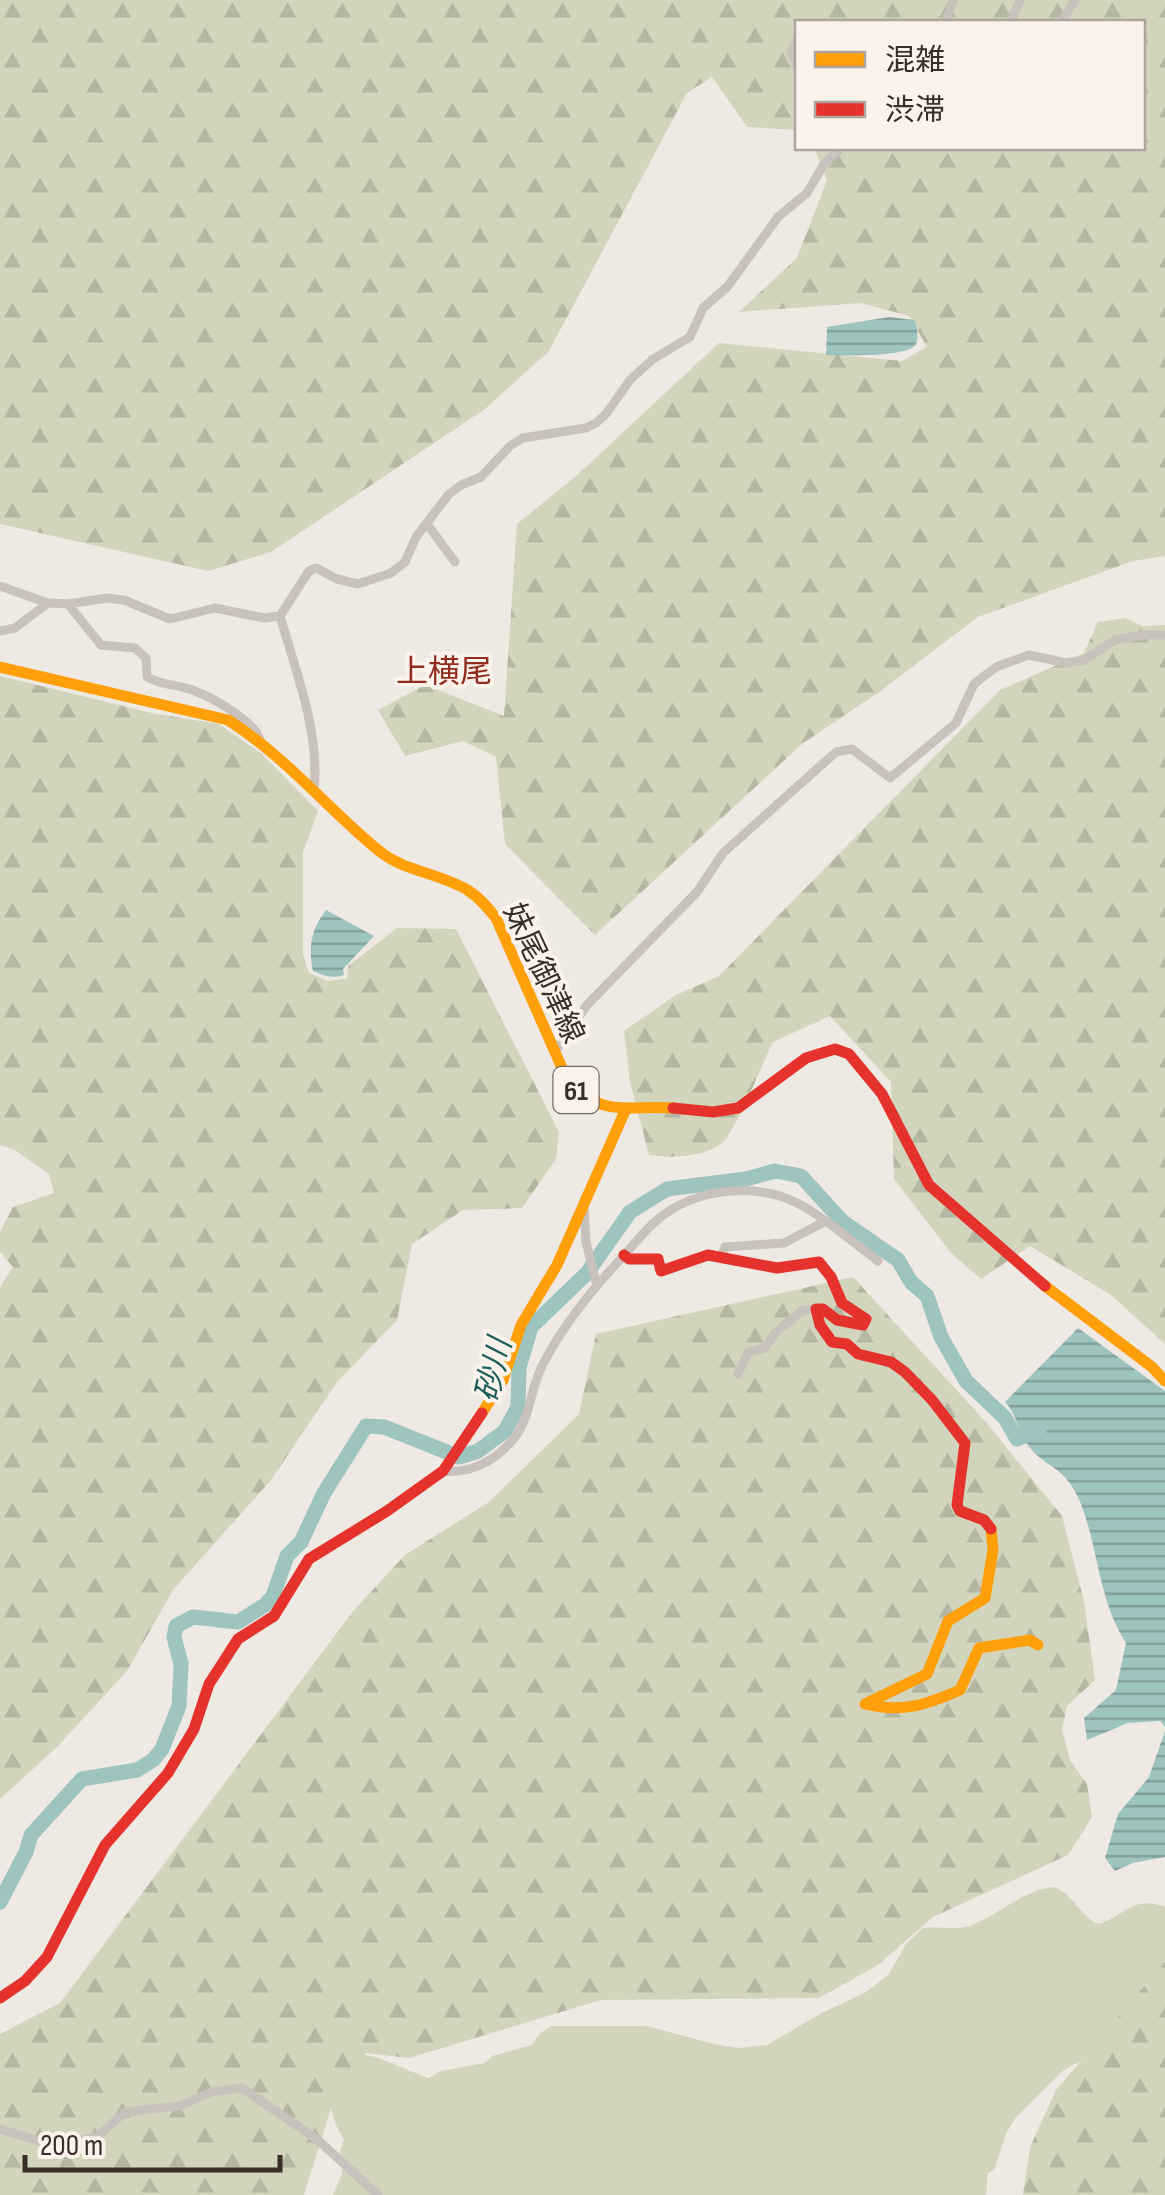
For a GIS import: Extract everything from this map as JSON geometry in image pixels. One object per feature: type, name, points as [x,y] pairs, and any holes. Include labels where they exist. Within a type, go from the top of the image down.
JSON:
[{"type":"street","points":[[314,791],[315,760],[306,706],[280,616],[309,570],[316,568],[358,584],[391,574],[405,562],[416,536],[450,494],[482,477],[510,446],[523,438],[586,428],[606,414],[630,380],[653,358],[690,337],[703,308],[728,286],[778,217],[808,193],[824,164],[839,150]]},
{"type":"street","points":[[427,524],[454,562]]},
{"type":"street","points":[[0,586],[48,603],[124,600],[170,619],[215,608],[264,618],[280,616]]},
{"type":"street","points":[[0,631],[14,628],[48,603]]},
{"type":"street","points":[[68,604],[101,644],[135,648],[146,658],[147,677],[157,683],[196,691],[242,718],[258,731],[260,740]]},
{"type":"street","points":[[554,1053],[587,1005],[698,892],[723,853],[836,752],[852,749],[890,778],[956,723],[974,684],[996,666],[1029,655],[1066,663],[1084,660],[1115,640],[1165,634]]},
{"type":"street","name":"妹尾御津線","points":[[0,666],[228,720],[260,740],[381,853],[466,889],[496,918],[566,1077],[583,1098],[598,1106],[626,1111],[733,1110],[764,1092],[813,1052],[826,1048],[849,1054],[872,1081],[929,1185],[1044,1285],[1165,1381]]},
{"type":"street","points":[[0,1998],[26,1981],[47,1957],[104,1846],[168,1773],[194,1728],[209,1684],[238,1639],[274,1616],[309,1559],[320,1549],[386,1511],[446,1466],[459,1450],[493,1399],[521,1325],[557,1265],[626,1111]]},
{"type":"street","points":[[446,1466],[459,1472],[478,1466],[497,1456],[514,1438],[524,1424],[539,1371],[596,1281],[666,1213],[692,1199],[748,1190],[773,1194],[798,1204],[878,1261]]},
{"type":"street","points":[[584,1208],[596,1281]]},
{"type":"street","points":[[721,1258],[724,1246],[784,1243],[824,1222]]},
{"type":"street","points":[[624,1255],[629,1259],[658,1259],[661,1272],[708,1255],[777,1268],[818,1262],[831,1277],[842,1303],[863,1314],[863,1325],[837,1320],[824,1309],[803,1310],[776,1332],[764,1348],[748,1352],[738,1374]]},
{"type":"street","points":[[816,1309],[820,1326],[832,1342],[847,1344],[858,1354],[891,1362],[905,1372],[962,1437],[965,1453],[957,1505],[960,1512],[984,1520],[994,1536],[985,1598],[948,1621],[927,1674],[865,1704],[896,1712],[915,1710],[960,1690],[980,1648],[1030,1640],[1038,1644]]},
{"type":"street","points":[[0,2129],[44,2143],[70,2142],[97,2137],[125,2112],[180,2106],[211,2092],[242,2088],[318,2140],[378,2195]]},
{"type":"green space","points":[[0,0],[1165,0],[1165,556],[1133,561],[978,617],[802,744],[595,935],[505,844],[496,757],[463,741],[405,756],[378,710],[425,685],[504,716],[517,524],[575,477],[719,343],[902,361],[927,347],[909,316],[861,303],[739,312],[797,258],[827,180],[815,150],[1145,150],[1145,20],[795,20],[795,130],[747,127],[712,77],[687,93],[549,351],[485,409],[271,552],[208,571],[0,524]]},
{"type":"green space","points":[[1125,618],[1142,626],[1165,625],[1165,1344],[1111,1295],[1030,1246],[981,1279],[951,1253],[894,1179],[891,1082],[830,1016],[773,1042],[724,1141],[699,1154],[678,1156],[649,1155],[630,1082],[624,1031],[676,995],[719,976],[1000,690],[1084,653],[1098,622]]},
{"type":"green space","points":[[0,676],[152,713],[219,724],[262,754],[318,811],[303,852],[303,954],[309,973],[328,981],[347,978],[348,966],[397,928],[456,929],[559,1132],[556,1159],[522,1208],[463,1210],[412,1244],[397,1320],[337,1382],[271,1480],[173,1590],[127,1671],[56,1748],[0,1799],[0,1287],[13,1267],[0,1252],[0,1232],[13,1207],[54,1193],[49,1174],[15,1150],[0,1145]]},
{"type":"green space","points":[[853,1277],[985,1421],[1062,1516],[1084,1601],[1095,1680],[1067,1706],[1062,1730],[1070,1760],[1087,1784],[1092,1817],[1068,1855],[933,1917],[878,1965],[819,1998],[601,2000],[409,2058],[366,2053],[338,2086],[304,2195],[0,2195],[0,2034],[60,2003],[354,1610],[405,1555],[489,1502],[579,1414],[596,1334]]},
{"type":"green space","points":[[1053,1887],[1099,1924],[1137,1905],[1165,1907],[1165,1973],[1107,2046],[1064,2070],[1015,2118],[994,2170],[988,2173],[986,2195],[333,2195],[342,2174],[340,2151],[344,2140],[333,2116],[330,2096],[341,2051],[376,2057],[428,2078],[532,2045],[540,2033],[552,2026],[647,2026],[738,2048],[767,2045],[866,1992],[888,1975],[907,1943],[923,1928],[972,1925],[1031,1893]]},
{"type":"green space","points":[[1165,1962],[1165,2195],[1023,2195],[1030,2147],[1056,2090]]},
{"type":"water","points":[[889,317],[914,320],[916,344],[901,352],[826,355],[827,327]]},
{"type":"water","points":[[326,910],[374,936],[340,976],[313,971],[312,939]]},
{"type":"water","points":[[1078,1328],[1165,1391],[1165,1727],[1160,1721],[1128,1723],[1087,1740],[1084,1718],[1116,1690],[1126,1643],[1109,1608],[1078,1497],[1065,1478],[1032,1450],[1005,1402]]},
{"type":"water","points":[[1165,1731],[1165,1857],[1115,1871],[1105,1858],[1118,1814],[1149,1777]]},
{"type":"waterway","name":"砂川","points":[[0,1902],[31,1835],[82,1779],[137,1770],[162,1749],[179,1706],[181,1664],[174,1637],[176,1626],[193,1617],[238,1622],[265,1605],[273,1596],[287,1556],[301,1542],[324,1493],[366,1426],[384,1427],[459,1457],[478,1451],[505,1431],[518,1407],[519,1368],[531,1327],[587,1273],[630,1212],[667,1189],[746,1179],[775,1171],[801,1176],[843,1222],[898,1260],[911,1282],[927,1296],[941,1337],[966,1381],[1005,1418],[1017,1439],[1039,1430]]},
{"type":"traffic: slow","points":[[0,667],[228,720],[287,766],[388,857],[458,885],[484,903],[496,918],[566,1077],[578,1090],[590,1099],[614,1107],[673,1108]]},
{"type":"traffic: slow","points":[[482,1413],[503,1380],[521,1325],[557,1265],[625,1111]]},
{"type":"traffic: slow","points":[[1045,1286],[1165,1381]]},
{"type":"traffic: slow","points":[[991,1529],[993,1550],[985,1598],[948,1621],[927,1674],[865,1704],[902,1707],[936,1700],[960,1690],[979,1648],[1030,1640],[1038,1645]]},
{"type":"traffic: jam","points":[[673,1108],[713,1112],[738,1108],[806,1058],[835,1049],[849,1054],[882,1094],[929,1185],[1045,1286]]},
{"type":"traffic: jam","points":[[624,1255],[629,1259],[658,1259],[661,1271],[708,1255],[777,1268],[819,1262],[831,1277],[842,1303],[866,1319],[863,1325],[837,1320],[823,1309],[816,1309],[820,1325],[832,1342],[847,1344],[858,1354],[891,1362],[932,1400],[965,1443],[957,1505],[960,1511],[984,1520],[991,1529]]},
{"type":"traffic: jam","points":[[0,1998],[25,1981],[47,1957],[105,1845],[168,1773],[194,1729],[209,1684],[238,1639],[274,1616],[309,1559],[443,1471],[482,1413]]},
{"type":"district","name":"上横尾","points":[[444,671]]}]
